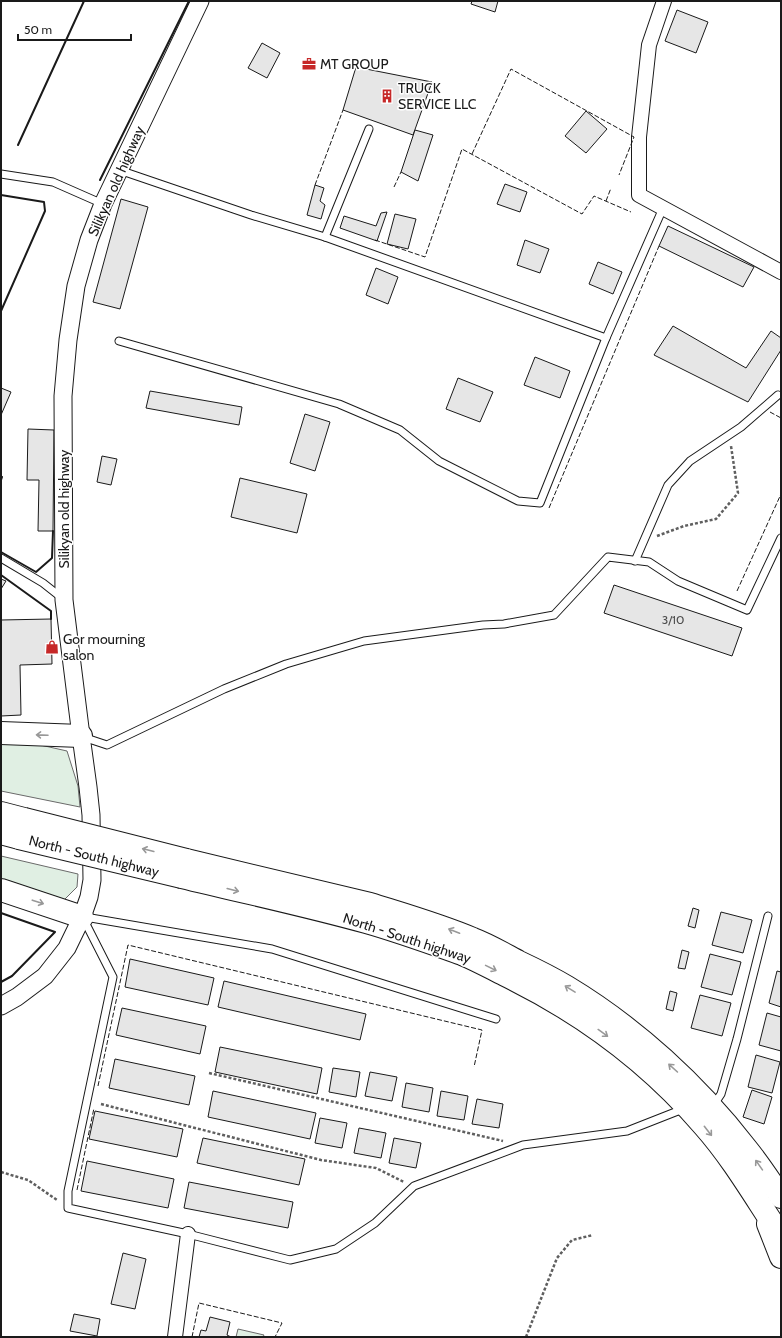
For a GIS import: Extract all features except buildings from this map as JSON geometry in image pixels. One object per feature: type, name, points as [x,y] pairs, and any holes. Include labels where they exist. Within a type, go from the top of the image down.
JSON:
[{"type":"highway","points":[[1,733],[81,736]]},
{"type":"highway","name":"North - South highway","points":[[1,814],[15,830],[214,875],[370,904],[447,929],[498,950],[545,974],[568,988],[635,1035],[675,1070],[712,1107],[746,1148],[781,1197]]},
{"type":"highway","name":"North - South highway","points":[[214,875],[414,937],[464,955],[538,991],[606,1035],[648,1069],[687,1107],[705,1126],[737,1168],[781,1236]]},
{"type":"highway","points":[[1,890],[82,917]]},
{"type":"highway","points":[[760,1204],[781,1257]]},
{"type":"street","name":"Silikyan old highway","points":[[1,1006],[17,997],[45,976],[67,948],[82,917],[89,897],[92,880],[91,816],[64,600],[63,396],[68,340],[76,286],[103,204],[200,1]]},
{"type":"street","points":[[664,1],[649,45],[639,137],[639,195],[781,272]]},
{"type":"street","points":[[175,1337],[188,1234]]},
{"type":"lane","points":[[325,237],[369,130]]},
{"type":"lane","points":[[119,170],[251,215],[325,237],[606,338]]},
{"type":"lane","points":[[1,174],[53,182],[103,204]]},
{"type":"lane","points":[[119,340],[339,404],[400,430],[439,462],[518,501],[540,503],[606,338],[663,208]]},
{"type":"lane","points":[[635,561],[668,485],[690,461],[741,427],[780,394]]},
{"type":"lane","points":[[81,736],[107,745],[224,689],[286,664],[364,641],[483,625],[504,624],[554,615],[608,558],[649,562],[678,581],[747,610],[781,538]]},
{"type":"lane","points":[[1,558],[43,583],[64,600]]},
{"type":"lane","points":[[712,1107],[721,1094],[768,916]]},
{"type":"lane","points":[[82,917],[272,949],[496,1019]]},
{"type":"lane","points":[[82,917],[113,977],[68,1192],[68,1208],[188,1234],[290,1260],[336,1248],[375,1223],[414,1186],[523,1145],[627,1131],[687,1107]]},
{"type":"path","points":[[644,541],[684,526],[716,519],[738,493],[731,446],[726,437]]},
{"type":"path","points":[[209,1073],[523,1145]]},
{"type":"path","points":[[101,1104],[321,1160],[376,1168],[414,1186]]},
{"type":"path","points":[[1,1172],[28,1180],[68,1208]]},
{"type":"path","points":[[526,1337],[557,1258],[572,1240],[593,1235]]},
{"type":"green space","points":[[1,742],[36,744],[67,751],[78,786],[80,807],[1,791]]},
{"type":"green space","points":[[1,856],[78,874],[77,887],[63,901],[1,883]]},
{"type":"green space","points":[[238,1329],[264,1335],[263,1337],[236,1337]]},
{"type":"fence","points":[[472,154],[511,69],[634,137],[619,175]]},
{"type":"fence","points":[[315,185],[343,110]]},
{"type":"fence","points":[[375,240],[425,257],[462,149],[582,214],[594,196],[631,212]]},
{"type":"fence","points":[[394,187],[401,172]]},
{"type":"fence","points":[[606,201],[611,188]]},
{"type":"fence","points":[[549,508],[659,246]]},
{"type":"fence","points":[[770,412],[781,418]]},
{"type":"fence","points":[[737,591],[781,494]]},
{"type":"fence","points":[[98,1086],[128,945],[482,1030],[474,1067]]},
{"type":"fence","points":[[77,1190],[94,1108]]},
{"type":"fence","points":[[192,1337],[199,1303],[282,1323],[275,1337]]},
{"type":"wall","points":[[18,145],[84,1]]},
{"type":"wall","points":[[100,180],[189,1]]},
{"type":"wall","points":[[1,195],[44,202],[45,211],[1,311]]},
{"type":"wall","points":[[1,552],[36,572],[52,558],[53,531]]},
{"type":"wall","points":[[1,575],[51,611],[51,619]]},
{"type":"wall","points":[[1,913],[55,932],[12,976],[1,982]]},
{"type":"place","name":"MT GROUP","points":[[309,64]]},
{"type":"place","name":"TRUCK SERVICE LLC","points":[[387,96]]},
{"type":"place","name":"Gor mourning salon","points":[[52,647]]}]
